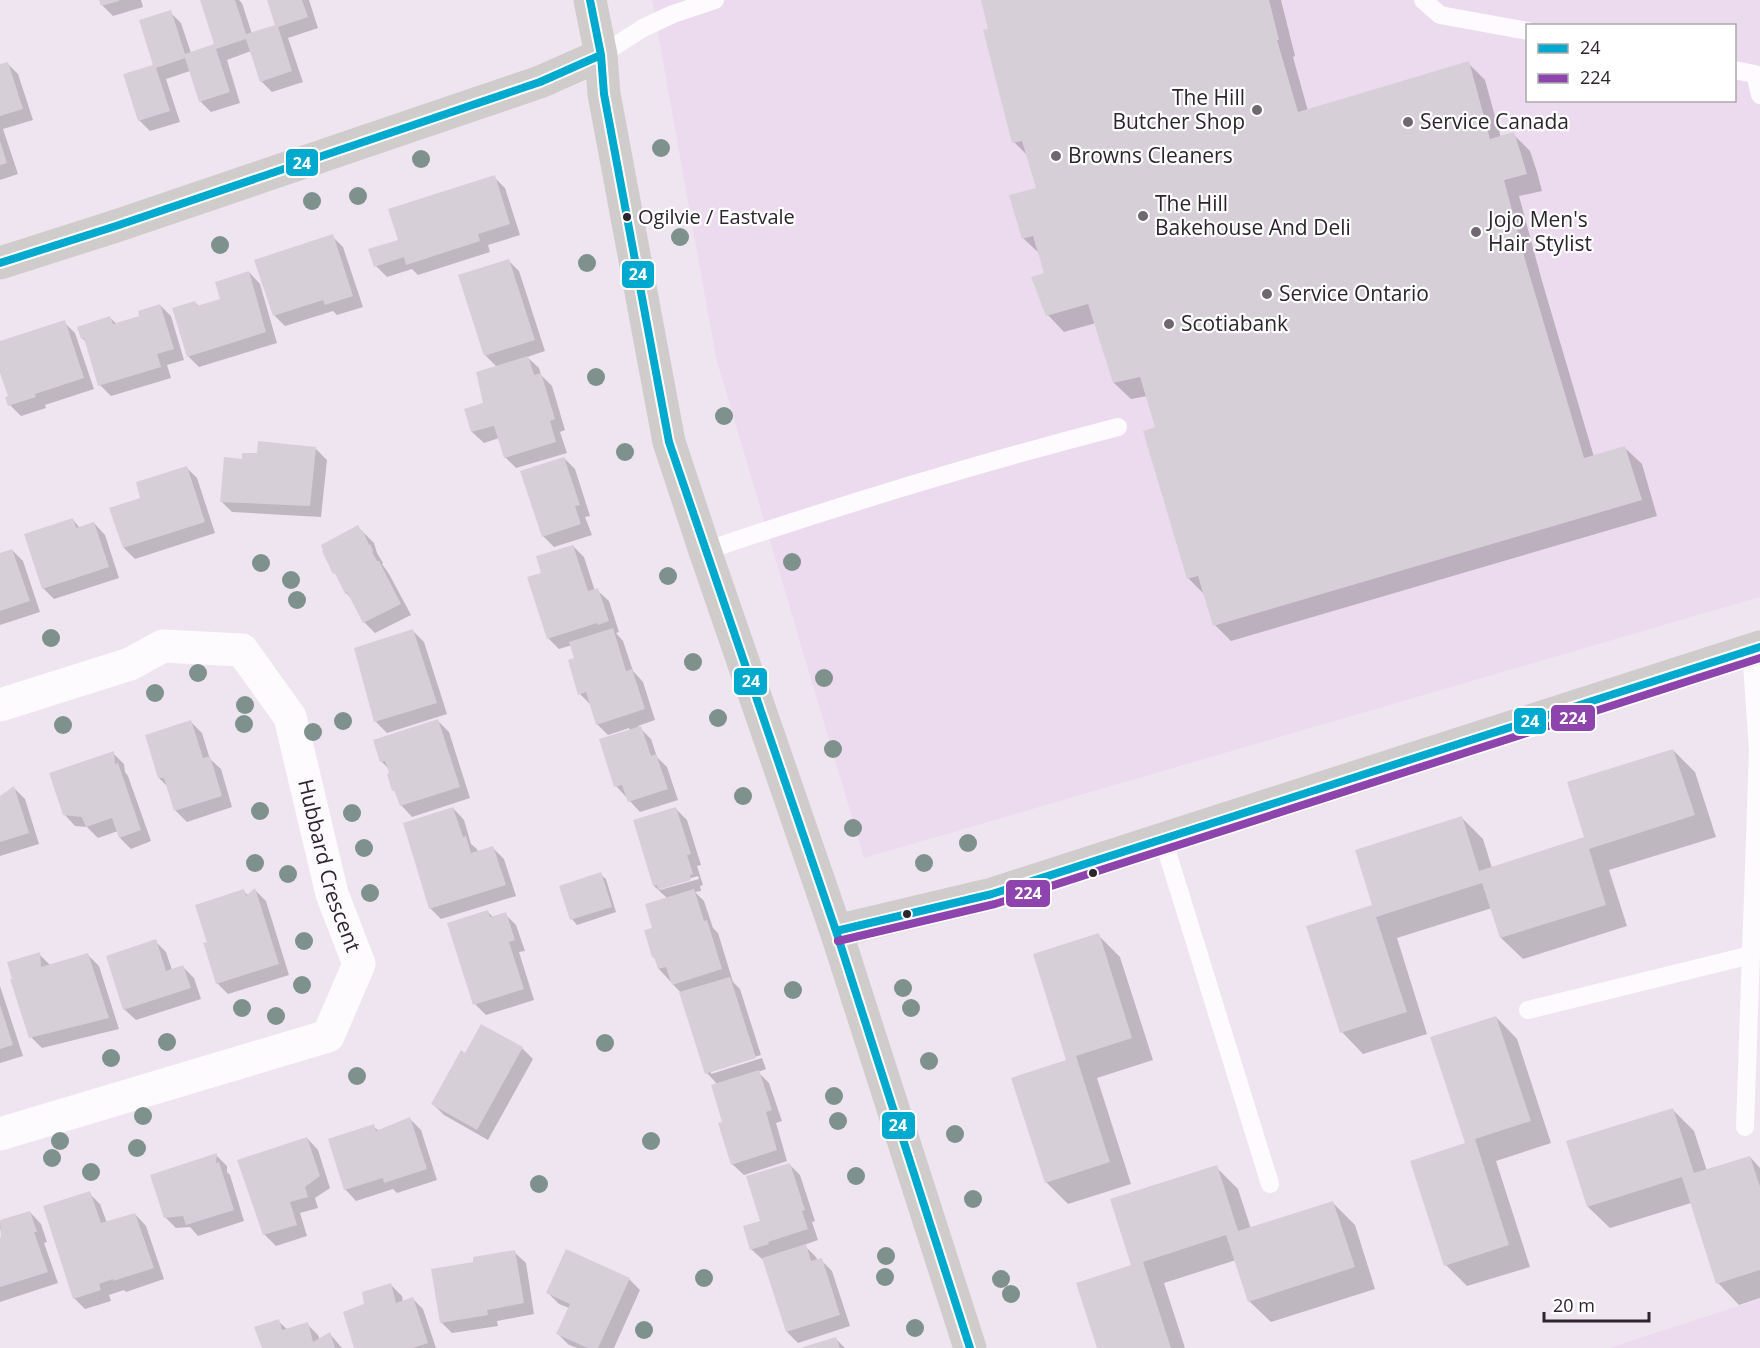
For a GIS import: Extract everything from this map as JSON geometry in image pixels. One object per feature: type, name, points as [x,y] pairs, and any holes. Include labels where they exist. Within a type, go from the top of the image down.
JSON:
[{"type":"street","points":[[590,0],[601,55],[604,93],[669,442],[836,931],[970,1348]]},
{"type":"street","points":[[0,263],[540,82],[601,55]]},
{"type":"street","name":"Hubbard Crescent","points":[[0,705],[130,664],[163,646],[242,650],[290,717],[332,894],[359,964],[328,1036],[0,1134]]},
{"type":"street","points":[[836,931],[992,894],[1756,649]]},
{"type":"lane","points":[[601,55],[643,28],[673,14],[715,0]]},
{"type":"lane","points":[[1423,0],[1440,15],[1526,31]]},
{"type":"lane","points":[[1736,70],[1755,74],[1760,95]]},
{"type":"lane","points":[[705,551],[1018,453],[1118,427]]},
{"type":"lane","points":[[1745,1126],[1758,750],[1756,649]]},
{"type":"lane","points":[[1163,839],[1270,1184]]},
{"type":"lane","points":[[1528,1010],[1751,954]]},
{"type":"shaded area","points":[[652,0],[1760,0],[1760,597],[864,858],[716,358]]},
{"type":"shaded area","points":[[1760,1299],[1760,1348],[1609,1348]]},
{"type":"building","points":[[99,0],[119,0],[119,1],[101,6]]},
{"type":"building","points":[[200,0],[235,0],[246,34],[275,25],[267,0],[302,0],[308,17],[278,27],[292,71],[260,82],[246,39],[216,49],[230,92],[199,102],[185,58],[156,68],[170,111],[138,121],[123,74],[153,65],[139,20],[171,10],[185,54],[214,44]]},
{"type":"building","points":[[981,0],[1269,0],[1279,40],[1277,40],[1298,112],[1469,61],[1490,139],[1514,132],[1527,174],[1504,180],[1526,263],[1584,458],[1625,446],[1642,500],[1213,626],[1198,576],[1187,579],[1143,431],[1155,427],[1140,377],[1113,383],[1088,304],[1046,316],[1031,277],[1044,273],[1033,236],[1022,239],[1009,195],[1036,188],[1022,141],[1012,143],[983,30],[988,29]]},
{"type":"building","points":[[8,62],[23,109],[0,116],[0,64]]},
{"type":"building","points":[[0,141],[7,163],[0,165]]},
{"type":"building","points":[[495,175],[510,224],[478,234],[480,241],[406,265],[404,257],[374,267],[368,249],[398,240],[388,209]]},
{"type":"building","points":[[333,234],[353,296],[325,305],[323,300],[273,316],[254,260]]},
{"type":"building","points":[[509,259],[535,340],[484,356],[458,275]]},
{"type":"building","points":[[249,271],[266,332],[187,357],[172,308],[195,301],[197,306],[220,299],[215,282]]},
{"type":"building","points":[[160,304],[174,349],[157,354],[161,367],[98,386],[84,338],[81,339],[77,327],[110,316],[113,324],[139,316],[138,311]]},
{"type":"building","points":[[65,320],[84,378],[35,394],[36,397],[8,406],[5,397],[8,396],[0,373],[0,341]]},
{"type":"building","points":[[528,356],[534,375],[541,373],[555,419],[550,421],[556,442],[504,458],[494,426],[471,432],[464,409],[483,403],[476,372]]},
{"type":"building","points":[[258,441],[316,447],[310,506],[220,502],[224,457],[242,459],[242,453],[257,453]]},
{"type":"building","points":[[564,457],[580,505],[575,506],[581,524],[542,537],[520,471]]},
{"type":"building","points":[[187,466],[205,522],[123,548],[109,508],[140,498],[136,482]]},
{"type":"building","points":[[73,518],[76,528],[94,522],[109,567],[42,589],[24,534]]},
{"type":"building","points":[[358,525],[401,604],[363,623],[347,592],[345,594],[335,573],[333,574],[321,545]]},
{"type":"building","points":[[573,545],[588,591],[598,588],[609,621],[547,639],[527,577],[541,573],[536,556]]},
{"type":"building","points":[[12,549],[30,601],[0,611],[0,553]]},
{"type":"building","points":[[613,628],[626,671],[632,669],[645,709],[596,725],[586,692],[578,695],[568,660],[574,658],[569,642]]},
{"type":"building","points":[[413,629],[437,703],[374,722],[354,648]]},
{"type":"building","points":[[438,719],[460,787],[400,806],[394,790],[392,791],[385,761],[380,762],[373,740]]},
{"type":"building","points":[[191,720],[203,758],[210,756],[222,796],[174,811],[164,778],[158,778],[145,735]]},
{"type":"building","points":[[641,726],[651,756],[656,754],[668,789],[628,802],[622,785],[614,787],[599,739]]},
{"type":"building","points":[[1673,749],[1695,815],[1589,849],[1606,905],[1500,938],[1482,883],[1376,917],[1407,1012],[1340,1033],[1306,926],[1372,905],[1355,850],[1462,816],[1479,871],[1584,837],[1567,782]]},
{"type":"building","points":[[114,751],[115,764],[118,763],[141,830],[119,838],[112,818],[86,827],[82,817],[63,815],[49,773]]},
{"type":"building","points":[[14,786],[29,833],[0,842],[0,796]]},
{"type":"building","points":[[453,807],[471,853],[493,846],[506,885],[429,909],[403,823]]},
{"type":"building","points":[[676,807],[691,854],[687,855],[693,874],[690,875],[691,880],[658,890],[657,885],[653,886],[633,820]]},
{"type":"building","points":[[601,872],[612,907],[570,920],[559,886]]},
{"type":"building","points":[[255,888],[279,964],[216,984],[203,942],[207,943],[195,905],[244,889],[246,896]]},
{"type":"building","points":[[694,889],[704,921],[707,920],[722,969],[672,985],[666,967],[658,969],[652,957],[644,930],[652,928],[645,904]]},
{"type":"building","points":[[488,910],[490,917],[506,912],[515,940],[509,942],[524,989],[473,1005],[447,923]]},
{"type":"building","points":[[1099,933],[1132,1038],[1076,1056],[1110,1162],[1045,1183],[1011,1078],[1066,1060],[1033,954]]},
{"type":"building","points":[[156,939],[166,971],[183,965],[191,988],[123,1010],[106,956]]},
{"type":"building","points":[[40,952],[41,967],[88,953],[109,1018],[29,1038],[10,979],[12,979],[7,962]]},
{"type":"building","points":[[730,977],[756,1058],[705,1074],[679,992]]},
{"type":"building","points":[[0,1005],[13,1045],[0,1049]]},
{"type":"building","points":[[1496,1016],[1531,1121],[1475,1139],[1509,1245],[1444,1266],[1410,1161],[1465,1143],[1430,1037]]},
{"type":"building","points":[[481,1024],[523,1047],[477,1130],[431,1104],[461,1050],[465,1053]]},
{"type":"building","points":[[759,1070],[772,1110],[766,1112],[777,1150],[731,1165],[718,1123],[722,1122],[711,1085]]},
{"type":"building","points":[[1673,1108],[1694,1173],[1750,1156],[1760,1187],[1760,1270],[1716,1284],[1682,1177],[1587,1207],[1566,1141]]},
{"type":"building","points":[[410,1117],[427,1169],[384,1183],[383,1178],[344,1190],[328,1139],[374,1124],[376,1131]]},
{"type":"building","points":[[307,1137],[320,1176],[305,1187],[308,1197],[290,1202],[297,1225],[263,1235],[237,1160]]},
{"type":"building","points":[[217,1153],[216,1163],[219,1162],[234,1210],[186,1225],[183,1216],[164,1218],[150,1175]]},
{"type":"building","points":[[790,1163],[805,1210],[802,1211],[808,1229],[750,1250],[743,1226],[760,1221],[746,1176]]},
{"type":"building","points":[[1217,1165],[1238,1231],[1333,1201],[1355,1267],[1248,1302],[1226,1235],[1143,1262],[1171,1348],[1097,1348],[1076,1283],[1131,1265],[1110,1199]]},
{"type":"building","points":[[90,1191],[101,1223],[135,1213],[154,1268],[99,1284],[101,1290],[73,1299],[43,1206]]},
{"type":"building","points":[[30,1211],[37,1232],[34,1232],[48,1272],[0,1287],[0,1220]]},
{"type":"building","points":[[806,1244],[811,1261],[822,1258],[840,1315],[786,1332],[762,1258]]},
{"type":"building","points":[[566,1249],[630,1278],[598,1348],[588,1348],[556,1334],[570,1304],[546,1293]]},
{"type":"building","points":[[515,1250],[524,1303],[487,1310],[488,1315],[440,1323],[431,1269],[473,1262],[473,1257]]},
{"type":"building","points":[[391,1283],[396,1303],[413,1297],[428,1343],[413,1348],[354,1348],[343,1312],[364,1304],[362,1292]]},
{"type":"building","points":[[279,1319],[282,1330],[308,1322],[313,1342],[330,1332],[335,1348],[262,1348],[254,1327]]},
{"type":"building","points":[[836,1337],[840,1348],[803,1348],[803,1347]]},
{"type":"transit line","name":"24","points":[[590,0],[601,55],[604,94],[669,442],[836,931],[970,1348]]},
{"type":"transit line","name":"24","points":[[0,263],[540,82],[601,55]]},
{"type":"transit line","name":"24","points":[[836,931],[992,894],[1760,647]]},
{"type":"transit line","name":"224","points":[[838,941],[995,904],[1760,658]]},
{"type":"place","name":"The Hill Butcher Shop","points":[[1257,110]]},
{"type":"place","name":"Service Canada","points":[[1408,122]]},
{"type":"place","name":"Browns Cleaners","points":[[1056,156]]},
{"type":"place","name":"The Hill Bakehouse And Deli","points":[[1143,216]]},
{"type":"place","name":"Ogilvie / Eastvale","points":[[627,217]]},
{"type":"place","name":"Jojo Men's Hair Stylist","points":[[1476,232]]},
{"type":"place","name":"Service Ontario","points":[[1267,294]]},
{"type":"place","name":"Scotiabank","points":[[1169,324]]}]
